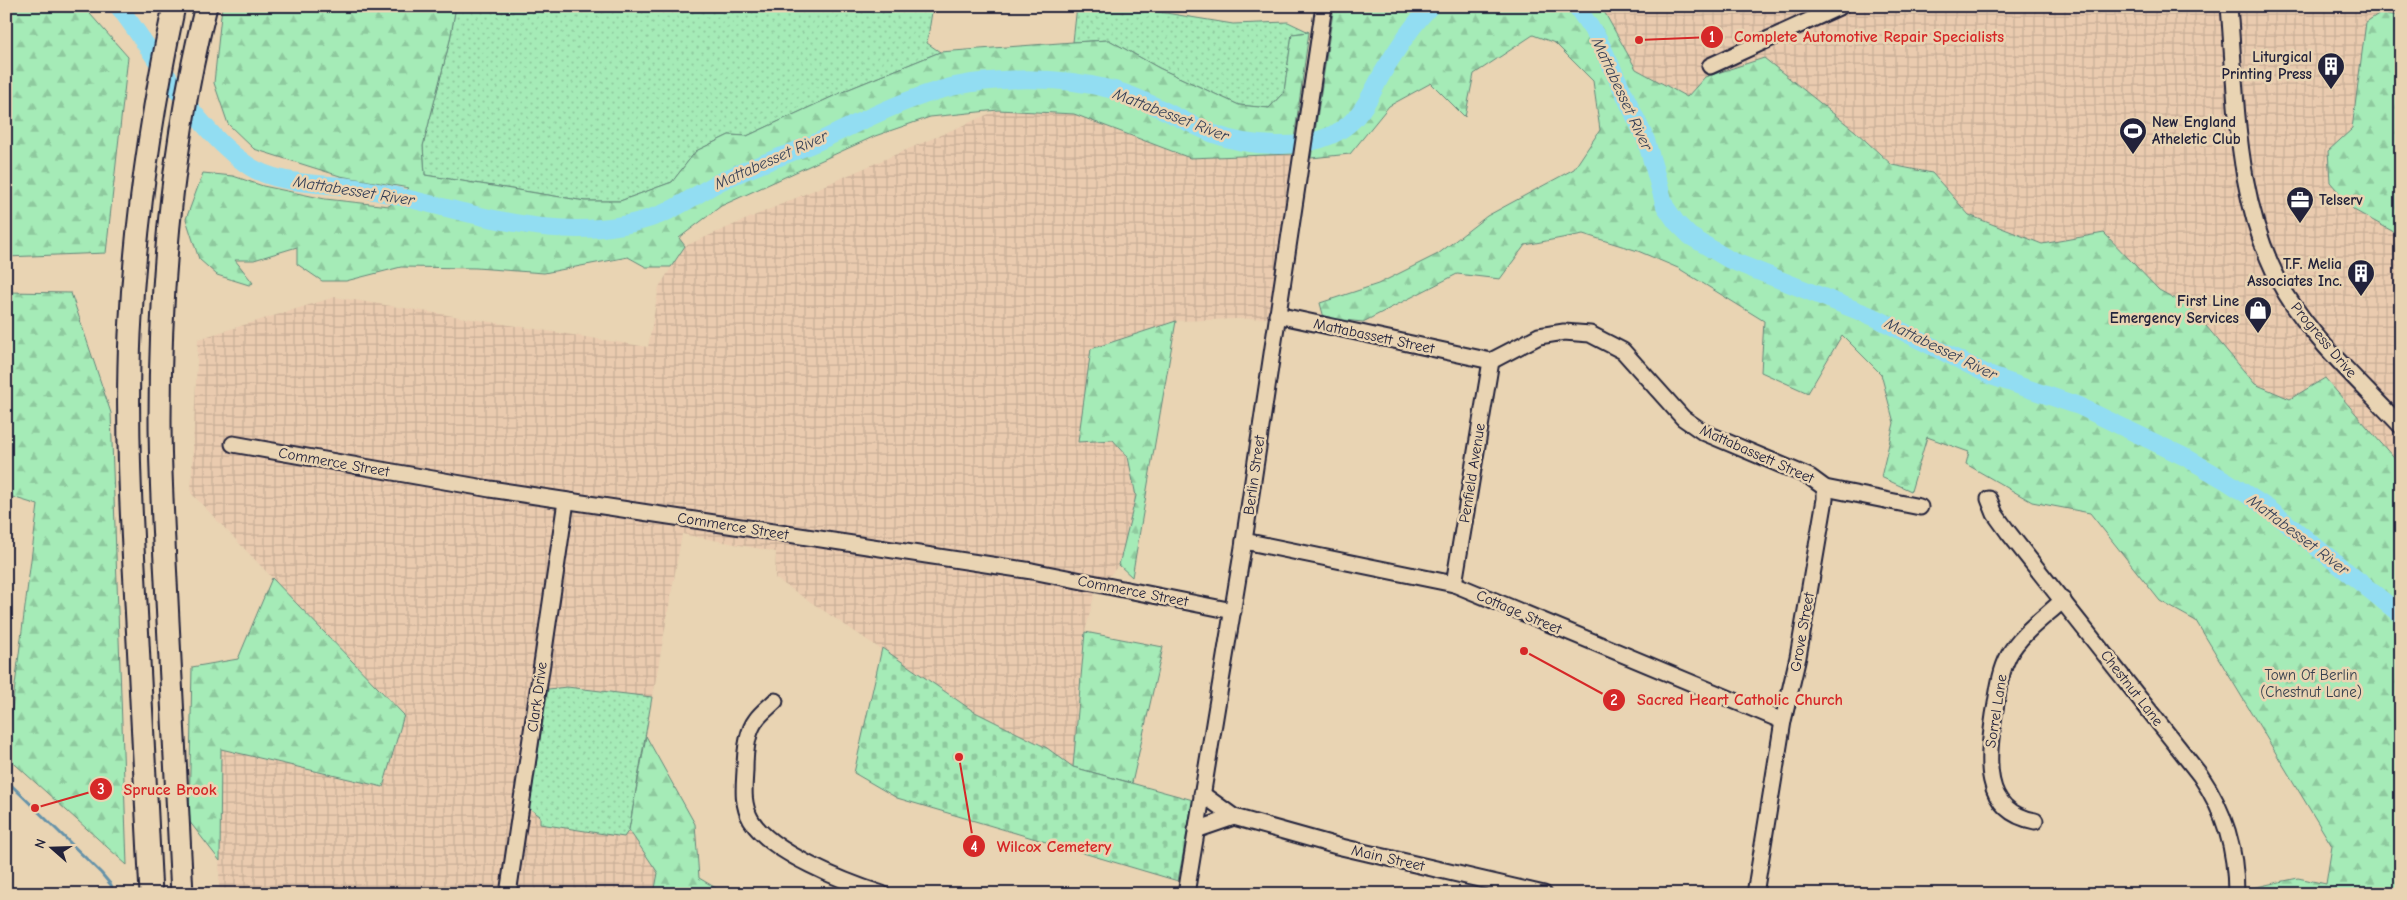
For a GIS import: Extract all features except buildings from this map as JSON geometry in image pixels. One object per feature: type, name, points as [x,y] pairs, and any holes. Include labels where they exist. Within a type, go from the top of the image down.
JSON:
[{"type":"highway","points":[[151,894],[128,410],[135,253],[155,101],[174,6]]},
{"type":"highway","points":[[182,894],[160,421],[166,263],[180,134],[206,6]]},
{"type":"street","name":"Berlin Street","points":[[1186,894],[1244,541],[1324,6]]},
{"type":"street","points":[[1710,66],[1841,6]]},
{"type":"street","name":"Progress Drive","points":[[2229,6],[2245,185],[2261,242],[2287,295],[2304,319],[2320,340],[2401,426]]},
{"type":"street","name":"Mattabassett Street","points":[[1277,315],[1491,361],[1539,336],[1577,332],[1601,338],[1628,355],[1683,418],[1703,432],[1810,477],[1825,488],[1920,507]]},
{"type":"street","name":"Penfield Avenue","points":[[1454,584],[1491,361]]},
{"type":"street","name":"Commerce Street","points":[[233,444],[410,476],[566,501],[1028,570],[1233,611]]},
{"type":"street","name":"Grove Street","points":[[1755,894],[1783,721],[1798,657],[1826,499],[1825,488]]},
{"type":"street","name":"Chestnut Lane","points":[[1989,499],[1995,514],[2008,532],[2194,767],[2214,796],[2230,838],[2234,857],[2236,894]]},
{"type":"street","name":"Clark Drive","points":[[508,894],[566,501]]},
{"type":"street","name":"Cottage Street","points":[[1244,541],[1454,584],[1783,721]]},
{"type":"street","name":"Sorrel Lane","points":[[2036,821],[2014,815],[2006,808],[1996,793],[1988,765],[1989,749],[1999,686],[2006,661],[2020,640],[2062,600]]},
{"type":"street","points":[[775,701],[755,720],[748,740],[744,800],[751,819],[764,837],[818,869],[882,894]]},
{"type":"street","name":"Main Street","points":[[1202,794],[1234,817],[1337,846],[1544,894]]},
{"type":"street","points":[[1196,830],[1234,817]]},
{"type":"shaded area","points":[[1601,6],[2401,6],[2401,473],[2399,464],[2325,378],[2290,399],[2255,384],[2190,307],[2159,290],[2104,234],[2042,244],[1969,215],[1932,173],[1892,165],[1855,131],[1764,58],[1705,77],[1688,97],[1636,69]]},
{"type":"shaded area","points":[[998,110],[1074,114],[1190,158],[1292,154],[1268,318],[1176,321],[1091,349],[1078,442],[1113,440],[1128,457],[1136,496],[1119,565],[1095,592],[1083,640],[1073,767],[1047,748],[973,711],[775,578],[776,552],[682,534],[629,829],[658,873],[654,894],[219,894],[221,749],[383,787],[404,715],[191,493],[198,339],[335,297],[648,347],[659,287],[685,246]]},
{"type":"green space","points":[[6,6],[83,6],[128,57],[106,253],[6,257]]},
{"type":"green space","points":[[222,6],[456,6],[450,40],[423,146],[425,175],[585,201],[620,201],[672,182],[696,151],[729,135],[747,136],[849,89],[940,52],[1109,40],[1159,68],[1239,105],[1269,108],[1284,92],[1292,34],[1309,32],[1292,154],[1190,158],[1074,114],[998,110],[930,117],[875,136],[721,206],[679,238],[685,246],[671,267],[646,267],[628,257],[544,273],[476,268],[401,267],[346,281],[322,281],[297,264],[297,247],[254,260],[235,260],[253,283],[249,285],[217,275],[199,259],[186,219],[203,173],[233,176],[263,186],[325,199],[389,206],[409,188],[340,176],[254,149],[228,124],[214,83]]},
{"type":"green space","points":[[456,6],[933,6],[927,43],[940,52],[849,89],[747,136],[729,135],[696,151],[672,182],[620,201],[585,201],[425,175],[423,146],[450,40]]},
{"type":"green space","points":[[1077,6],[1123,6],[1233,24],[1288,22],[1309,32],[1292,34],[1284,92],[1269,108],[1239,105],[1159,68],[1109,40],[1073,42]]},
{"type":"green space","name":"Town Of Berlin (Chestnut Lane)","points":[[1334,6],[1601,6],[1636,69],[1687,97],[1705,77],[1764,58],[1855,131],[1892,165],[1932,173],[1969,215],[2042,244],[2104,233],[2159,290],[2190,307],[2255,384],[2290,399],[2325,378],[2399,464],[2401,473],[2401,894],[2247,894],[2247,889],[2298,878],[2326,884],[2332,846],[2196,621],[2160,601],[2090,513],[2032,502],[1966,464],[1969,452],[1927,437],[1911,491],[1881,477],[1894,423],[1881,374],[1842,335],[1808,393],[1761,372],[1764,321],[1678,268],[1638,251],[1583,234],[1525,245],[1500,279],[1457,274],[1363,322],[1324,318],[1320,303],[1378,284],[1438,254],[1487,216],[1574,169],[1600,130],[1593,81],[1555,43],[1533,35],[1474,74],[1465,117],[1431,83],[1389,106],[1350,154],[1311,158]]},
{"type":"green space","points":[[2380,13],[2401,16],[2401,236],[2354,210],[2330,182],[2328,151],[2352,129],[2366,22]]},
{"type":"green space","points":[[6,292],[71,293],[111,413],[127,865],[6,756],[38,505],[6,495]]},
{"type":"green space","points":[[1176,321],[1132,577],[1119,565],[1136,496],[1128,457],[1113,440],[1078,442],[1091,349]]},
{"type":"green space","points":[[272,578],[404,715],[383,787],[221,749],[220,861],[189,821],[192,667],[238,659]]},
{"type":"green space","points":[[1085,632],[1163,647],[1132,783],[1073,767]]},
{"type":"green space","points":[[882,648],[973,711],[1047,748],[1073,767],[1193,800],[1178,881],[897,798],[854,773]]},
{"type":"green space","points":[[567,687],[652,697],[629,830],[624,837],[540,824],[540,816],[529,808],[548,689]]},
{"type":"green space","points":[[646,736],[695,824],[699,878],[726,894],[654,894],[658,873],[629,830]]},
{"type":"waterway","name":"Mattabesset River","points":[[118,6],[177,90],[209,131],[227,149],[246,164],[259,171],[272,177],[363,189],[511,222],[548,228],[585,229],[622,225],[659,215],[726,179],[817,142],[874,115],[932,92],[972,83],[1025,79],[1079,83],[1127,94],[1199,128],[1227,138],[1244,142],[1282,145],[1301,144],[1319,140],[1349,124],[1359,113],[1398,47],[1431,6]]},
{"type":"waterway","name":"Mattabesset River","points":[[1576,6],[1598,38],[1646,140],[1665,206],[1676,222],[1690,236],[1730,260],[1876,318],[1991,376],[2079,406],[2187,458],[2269,509],[2401,615]]},
{"type":"waterway","points":[[6,780],[101,873],[111,885],[114,894]]},
{"type":"place","name":"Complete Automotive Repair Specialists","points":[[1639,40]]},
{"type":"place","name":"Liturgical Printing Press","points":[[2331,90]]},
{"type":"place","name":"New England Atheletic Club","points":[[2133,155]]},
{"type":"place","name":"Telserv","points":[[2300,224]]},
{"type":"place","name":"T.F. Melia Associates Inc.","points":[[2361,297]]},
{"type":"place","name":"First Line Emergency Services","points":[[2258,334]]},
{"type":"place","name":"Sacred Heart Catholic Church","points":[[1524,651]]},
{"type":"place","name":"Wilcox Cemetery","points":[[959,757]]},
{"type":"place","name":"Spruce Brook","points":[[35,808]]}]
